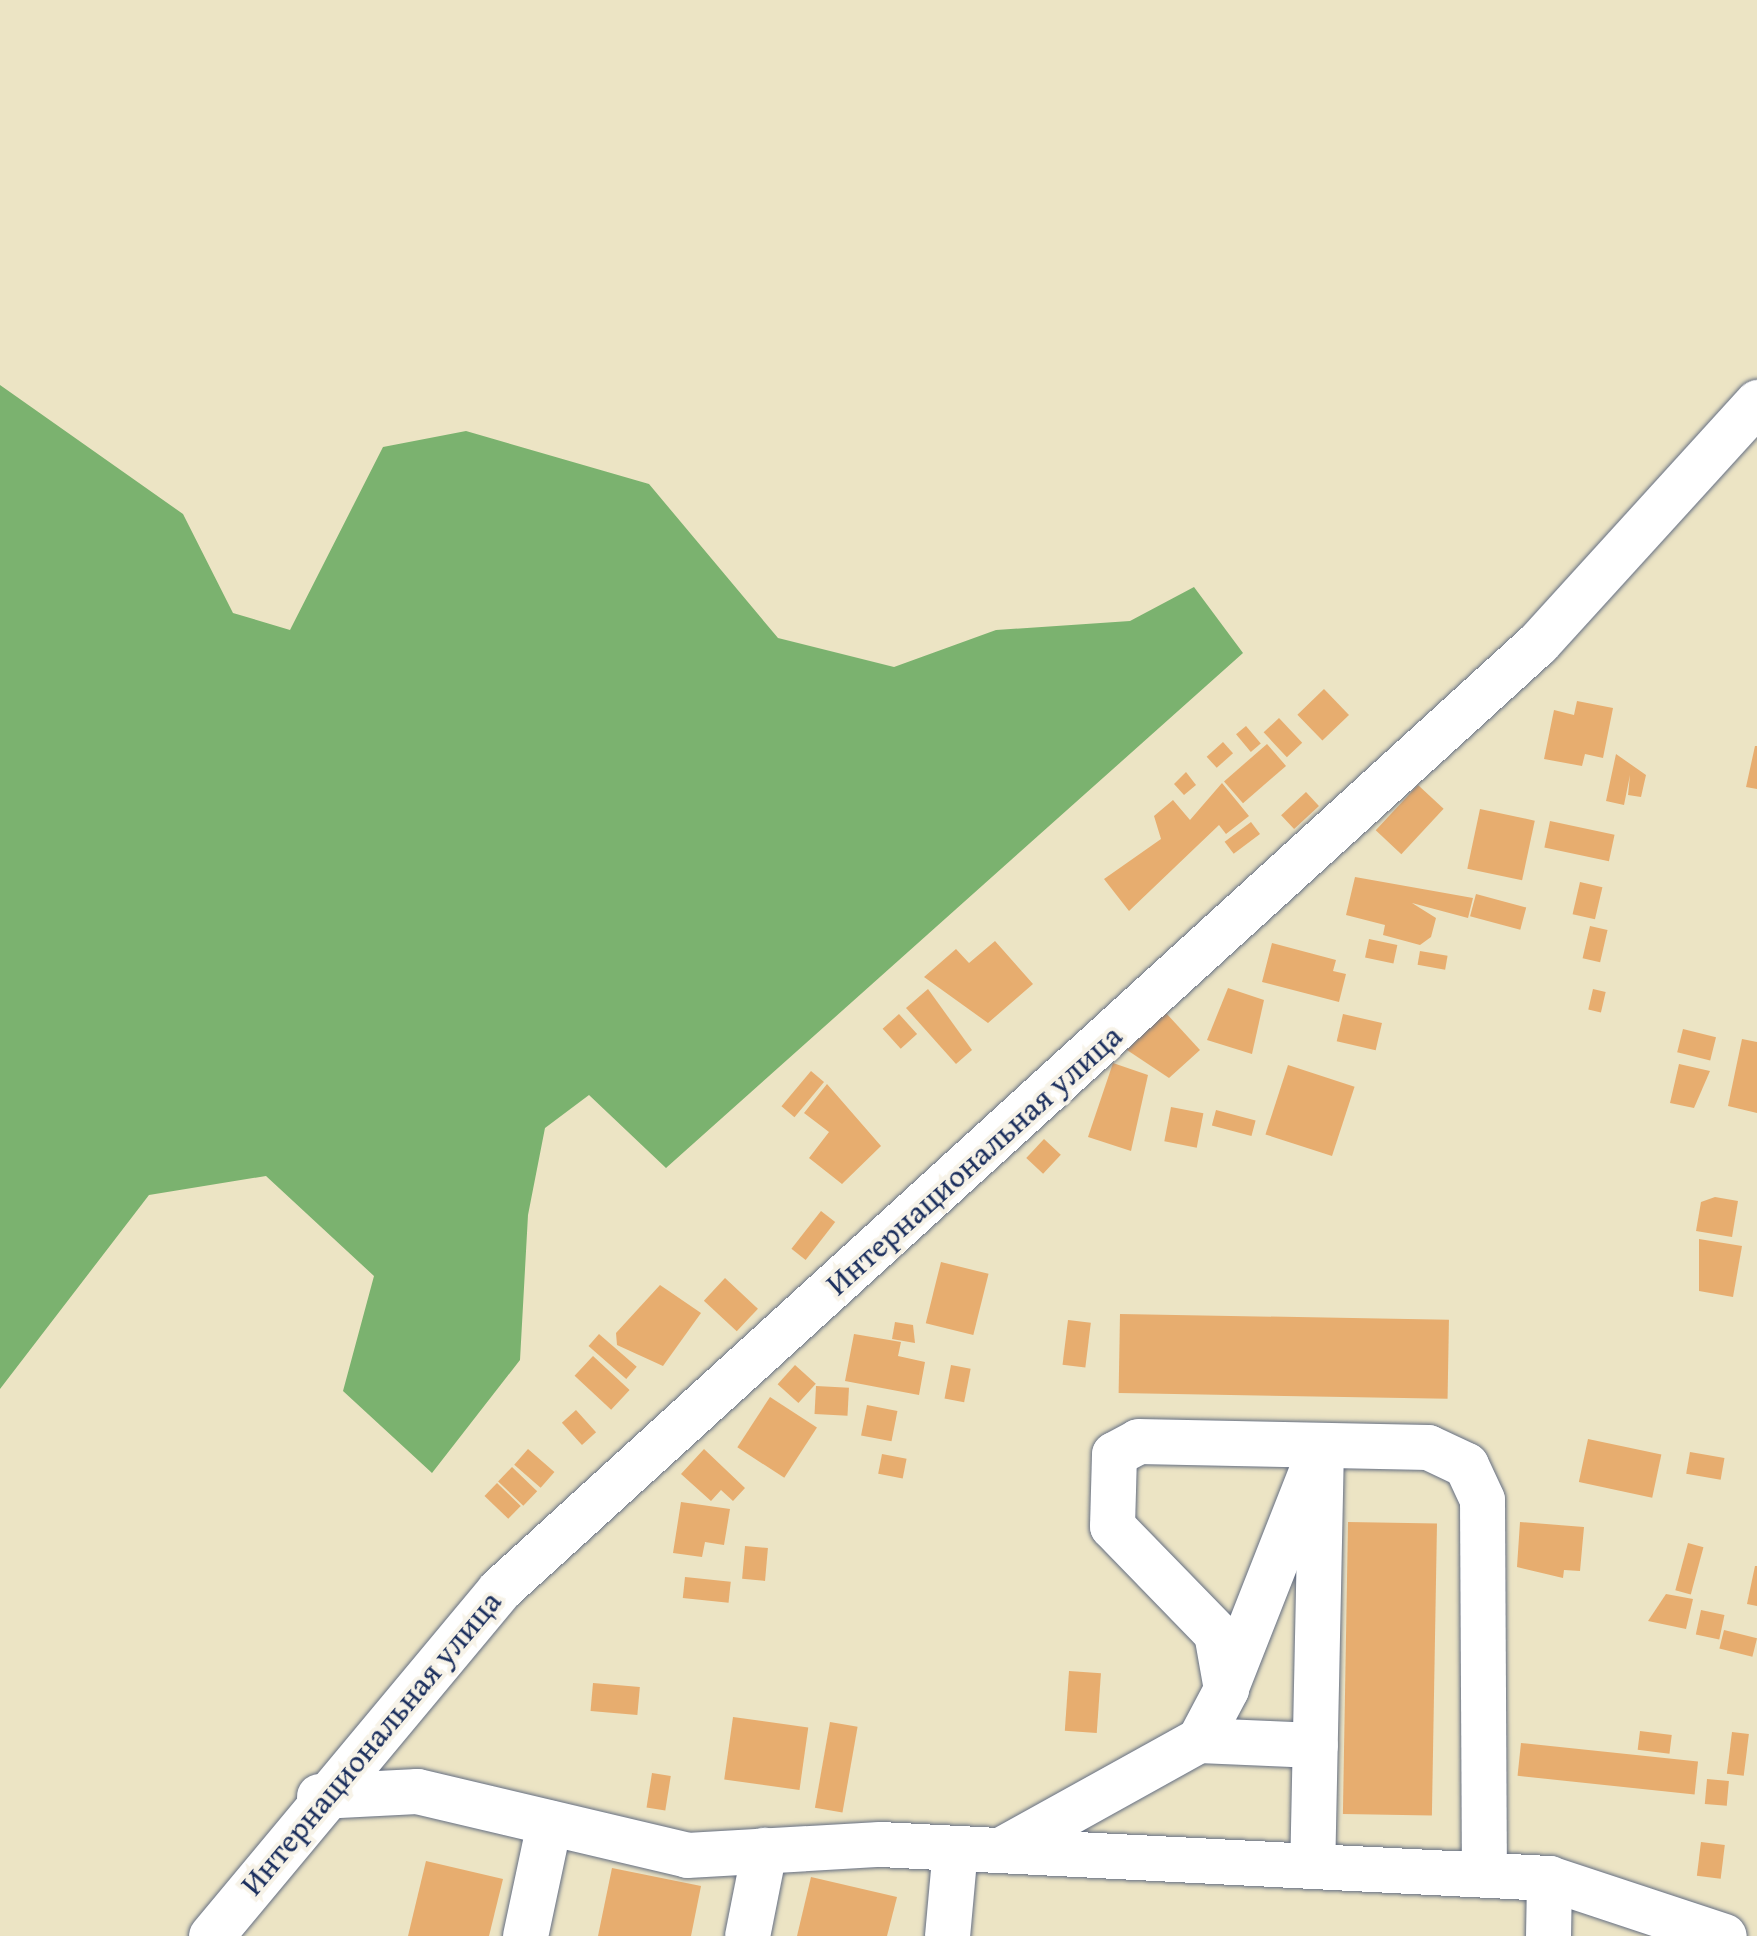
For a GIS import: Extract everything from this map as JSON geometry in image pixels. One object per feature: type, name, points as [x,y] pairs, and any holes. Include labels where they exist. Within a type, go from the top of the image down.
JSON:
[{"type":"street","name":"Интернациональная улица","points":[[211,1936],[319,1796],[499,1590],[1538,643],[1757,402]]},
{"type":"street","points":[[1226,1688],[1216,1632],[1112,1526],[1114,1454],[1138,1441],[1450,1450],[1477,1478],[1484,1872]]},
{"type":"street","points":[[1199,1740],[1226,1688],[1320,1446]]},
{"type":"street","points":[[1312,1864],[1320,1446]]},
{"type":"street","points":[[1000,1850],[1199,1740],[1315,1744]]},
{"type":"street","points":[[319,1796],[417,1791],[687,1855],[955,1848],[1549,1878],[1632,1917],[1724,1936]]},
{"type":"street","points":[[525,1936],[549,1823]]},
{"type":"street","points":[[946,1936],[955,1848]]},
{"type":"street","points":[[746,1936],[764,1850]]},
{"type":"street","points":[[1548,1936],[1549,1878]]},
{"type":"green space","points":[[0,385],[183,514],[233,613],[290,630],[383,447],[466,431],[649,484],[778,638],[894,667],[996,630],[1130,621],[1194,587],[1243,653],[666,1168],[589,1095],[545,1128],[528,1215],[520,1360],[432,1473],[343,1391],[374,1276],[266,1176],[149,1195],[0,1389]]},
{"type":"building","points":[[1324,689],[1349,715],[1322,741],[1297,715]]},
{"type":"building","points":[[1577,701],[1613,708],[1603,758],[1585,754],[1582,766],[1544,759],[1554,710],[1574,715]]},
{"type":"building","points":[[1279,718],[1302,743],[1287,757],[1264,732]]},
{"type":"building","points":[[1246,726],[1261,744],[1251,752],[1236,734]]},
{"type":"building","points":[[1223,742],[1233,753],[1217,768],[1207,757]]},
{"type":"building","points":[[1267,744],[1286,766],[1243,803],[1224,781]]},
{"type":"building","points":[[1757,746],[1757,789],[1746,787]]},
{"type":"building","points":[[1616,754],[1646,775],[1641,797],[1628,795],[1630,775],[1624,805],[1606,801]]},
{"type":"building","points":[[1186,772],[1196,785],[1184,795],[1174,784]]},
{"type":"building","points":[[1222,783],[1249,816],[1226,834],[1219,825],[1129,911],[1104,879],[1161,839],[1154,816],[1173,800],[1190,820]]},
{"type":"building","points":[[1418,785],[1444,809],[1401,854],[1376,830]]},
{"type":"building","points":[[1306,792],[1319,806],[1294,829],[1281,815]]},
{"type":"building","points":[[1480,809],[1535,821],[1522,880],[1467,869]]},
{"type":"building","points":[[1550,821],[1615,835],[1609,861],[1544,847]]},
{"type":"building","points":[[1251,822],[1260,834],[1234,854],[1225,842]]},
{"type":"building","points":[[1355,877],[1473,898],[1468,918],[1412,903],[1436,918],[1431,937],[1420,945],[1383,935],[1385,925],[1346,915]]},
{"type":"building","points":[[1580,882],[1602,887],[1595,919],[1573,914]]},
{"type":"building","points":[[1476,894],[1526,907],[1520,930],[1470,916]]},
{"type":"building","points":[[1590,926],[1608,930],[1600,962],[1583,958]]},
{"type":"building","points":[[1369,939],[1397,945],[1393,964],[1365,958]]},
{"type":"building","points":[[995,941],[1033,984],[988,1023],[924,977],[956,949],[969,963]]},
{"type":"building","points":[[1272,943],[1336,960],[1333,971],[1346,974],[1339,1002],[1262,982]]},
{"type":"building","points":[[1420,951],[1448,956],[1445,970],[1418,965]]},
{"type":"building","points":[[1228,988],[1264,1000],[1252,1054],[1207,1040]]},
{"type":"building","points":[[928,989],[972,1050],[956,1064],[906,1008]]},
{"type":"building","points":[[1593,989],[1606,992],[1601,1012],[1588,1009]]},
{"type":"building","points":[[1166,1013],[1200,1050],[1169,1078],[1127,1050]]},
{"type":"building","points":[[899,1014],[917,1034],[901,1049],[883,1029]]},
{"type":"building","points":[[1343,1014],[1382,1023],[1376,1050],[1337,1041]]},
{"type":"building","points":[[1683,1029],[1716,1037],[1710,1061],[1677,1052]]},
{"type":"building","points":[[1742,1039],[1757,1042],[1757,1113],[1728,1106]]},
{"type":"building","points":[[1113,1063],[1148,1075],[1131,1151],[1088,1137]]},
{"type":"building","points":[[1679,1064],[1710,1071],[1694,1108],[1670,1103]]},
{"type":"building","points":[[1288,1065],[1355,1087],[1332,1156],[1265,1134]]},
{"type":"building","points":[[811,1071],[824,1082],[794,1117],[781,1106]]},
{"type":"building","points":[[827,1084],[881,1146],[842,1184],[809,1158],[829,1132],[804,1113]]},
{"type":"building","points":[[1171,1107],[1203,1113],[1197,1148],[1164,1141]]},
{"type":"building","points":[[1216,1110],[1256,1121],[1251,1136],[1212,1125]]},
{"type":"building","points":[[1044,1139],[1061,1155],[1043,1174],[1026,1158]]},
{"type":"building","points":[[1715,1197],[1738,1201],[1732,1237],[1696,1231],[1701,1202]]},
{"type":"building","points":[[821,1211],[835,1222],[806,1260],[791,1249]]},
{"type":"building","points":[[1699,1239],[1742,1246],[1733,1297],[1699,1291]]},
{"type":"building","points":[[941,1262],[989,1274],[973,1335],[926,1323]]},
{"type":"building","points":[[725,1278],[758,1309],[737,1331],[704,1301]]},
{"type":"building","points":[[660,1285],[701,1313],[663,1366],[617,1345],[616,1333]]},
{"type":"building","points":[[1120,1314],[1449,1320],[1448,1399],[1119,1393]]},
{"type":"building","points":[[1068,1320],[1091,1323],[1085,1367],[1063,1365]]},
{"type":"building","points":[[895,1322],[913,1325],[915,1343],[892,1339]]},
{"type":"building","points":[[599,1334],[637,1367],[626,1379],[589,1346]]},
{"type":"building","points":[[854,1334],[901,1342],[898,1356],[925,1362],[919,1395],[845,1381]]},
{"type":"building","points":[[593,1356],[630,1390],[611,1410],[575,1376]]},
{"type":"building","points":[[795,1365],[816,1384],[798,1403],[778,1384]]},
{"type":"building","points":[[951,1365],[971,1369],[964,1402],[945,1398]]},
{"type":"building","points":[[816,1386],[849,1388],[847,1416],[815,1414]]},
{"type":"building","points":[[770,1397],[817,1427],[784,1478],[737,1447]]},
{"type":"building","points":[[867,1405],[897,1411],[892,1441],[861,1435]]},
{"type":"building","points":[[576,1410],[596,1432],[582,1445],[562,1423]]},
{"type":"building","points":[[1588,1439],[1661,1455],[1652,1498],[1579,1482]]},
{"type":"building","points":[[528,1449],[554,1472],[541,1488],[514,1465]]},
{"type":"building","points":[[704,1449],[745,1488],[733,1501],[721,1490],[711,1501],[681,1474]]},
{"type":"building","points":[[1690,1452],[1724,1458],[1721,1480],[1686,1474]]},
{"type":"building","points":[[882,1454],[907,1459],[903,1478],[878,1474]]},
{"type":"building","points":[[512,1467],[537,1491],[523,1506],[498,1481]]},
{"type":"building","points":[[497,1483],[521,1506],[508,1519],[484,1496]]},
{"type":"building","points":[[681,1502],[730,1509],[724,1545],[705,1542],[702,1557],[673,1553]]},
{"type":"building","points":[[1348,1522],[1437,1524],[1432,1816],[1343,1814]]},
{"type":"building","points":[[1520,1522],[1584,1527],[1580,1571],[1564,1570],[1563,1578],[1517,1567]]},
{"type":"building","points":[[1688,1543],[1703,1547],[1691,1594],[1675,1590]]},
{"type":"building","points":[[745,1546],[768,1548],[765,1581],[742,1579]]},
{"type":"building","points":[[1757,1566],[1757,1606],[1747,1604]]},
{"type":"building","points":[[685,1577],[731,1582],[729,1603],[683,1598]]},
{"type":"building","points":[[1666,1594],[1693,1599],[1686,1629],[1648,1621]]},
{"type":"building","points":[[1701,1610],[1724,1615],[1719,1639],[1696,1634]]},
{"type":"building","points":[[1724,1630],[1757,1638],[1752,1657],[1719,1648]]},
{"type":"building","points":[[1069,1671],[1101,1673],[1097,1733],[1065,1731]]},
{"type":"building","points":[[593,1683],[640,1687],[637,1715],[591,1711]]},
{"type":"building","points":[[733,1717],[808,1728],[799,1790],[724,1779]]},
{"type":"building","points":[[830,1722],[858,1727],[842,1813],[815,1808]]},
{"type":"building","points":[[1640,1731],[1672,1735],[1669,1754],[1638,1750]]},
{"type":"building","points":[[1732,1732],[1749,1734],[1744,1776],[1727,1774]]},
{"type":"building","points":[[1521,1743],[1698,1762],[1695,1794],[1518,1776]]},
{"type":"building","points":[[652,1773],[671,1776],[665,1811],[647,1808]]},
{"type":"building","points":[[1707,1779],[1729,1781],[1727,1806],[1705,1804]]},
{"type":"building","points":[[1701,1842],[1725,1845],[1721,1879],[1697,1876]]},
{"type":"building","points":[[426,1861],[503,1879],[489,1936],[408,1936]]},
{"type":"building","points":[[612,1868],[701,1886],[691,1936],[598,1936]]},
{"type":"building","points":[[811,1877],[897,1897],[887,1936],[797,1936]]}]
